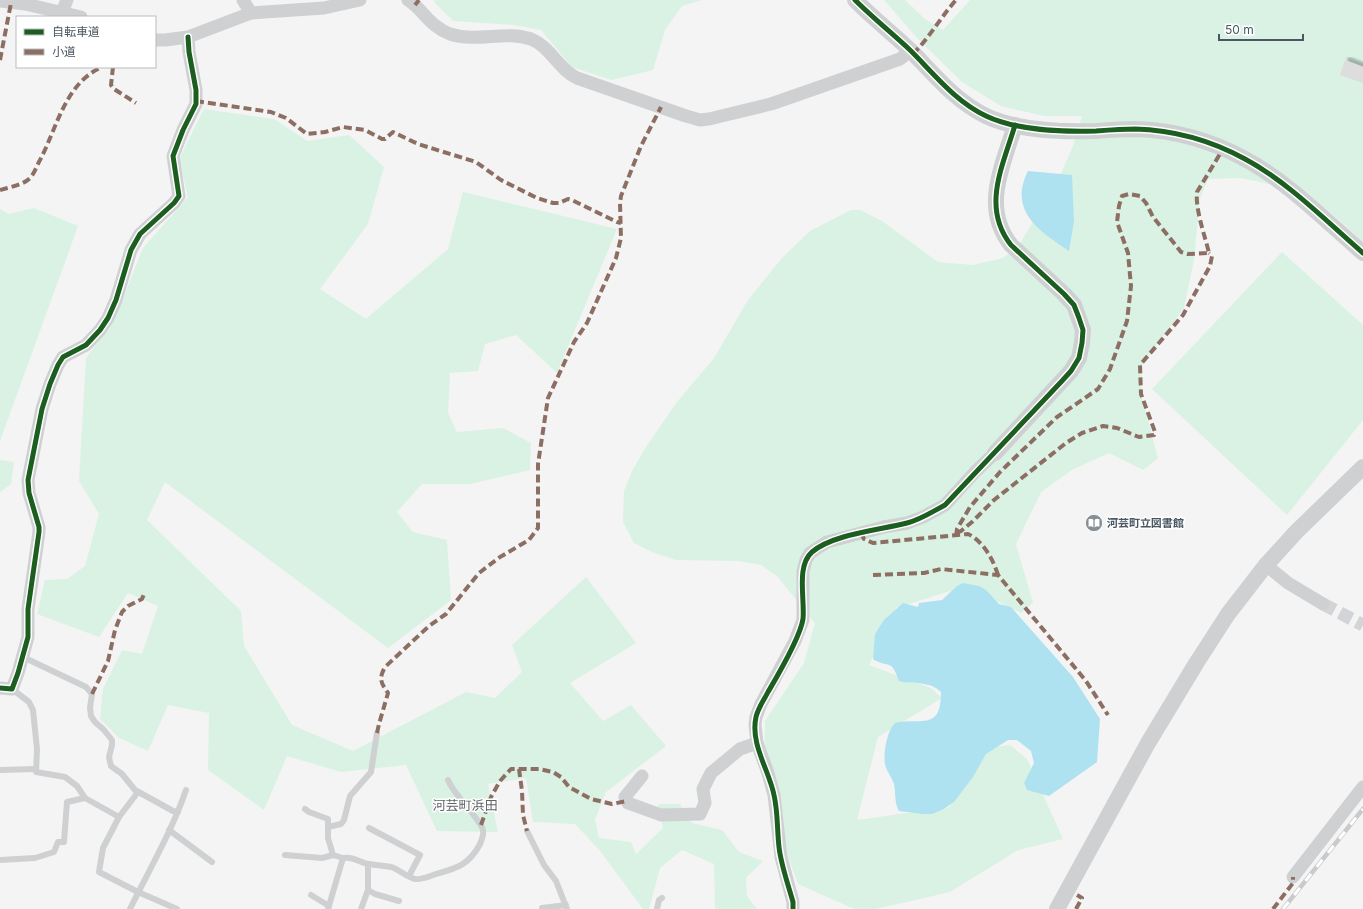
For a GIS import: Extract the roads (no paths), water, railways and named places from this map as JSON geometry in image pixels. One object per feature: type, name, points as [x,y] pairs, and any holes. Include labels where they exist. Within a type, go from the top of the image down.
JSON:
[{"type":"street","points":[[62,12],[67,0]]},
{"type":"street","points":[[243,0],[251,13]]},
{"type":"street","points":[[156,40],[188,37],[251,13],[324,8],[360,0]]},
{"type":"street","points":[[408,0],[441,30],[451,34],[473,38],[514,35],[533,40],[548,50],[563,69],[570,75],[700,120],[772,104],[900,59],[910,51]]},
{"type":"street","points":[[855,0],[910,51],[961,102],[987,116],[1015,125],[1047,130],[1154,130],[1194,139],[1222,148],[1245,159],[1269,174],[1296,195],[1363,253]]},
{"type":"street","points":[[0,1],[25,4],[77,16]]},
{"type":"street","points":[[6,688],[23,657],[28,637],[28,609],[39,526],[29,494],[28,480],[42,408],[60,360],[86,345],[100,330],[108,318],[116,300],[131,250],[140,234],[174,203],[179,196],[173,156],[183,130],[196,104],[196,90],[189,52],[188,37]]},
{"type":"street","points":[[793,909],[793,902],[781,857],[774,795],[757,743],[756,716],[795,641],[803,620],[803,571],[806,560],[810,553],[827,542],[884,527],[907,523],[923,517],[945,505],[1071,371],[1079,358],[1083,330],[1074,305],[1059,289],[1011,245],[1005,238],[996,216],[995,198],[997,187],[1015,125]]},
{"type":"street","points":[[1057,909],[1148,743],[1228,614],[1266,565],[1296,532],[1363,467]]},
{"type":"street","points":[[1266,565],[1288,583],[1323,604]]},
{"type":"street","points":[[642,776],[625,797],[628,803],[661,815],[700,814],[705,803],[704,789],[711,773],[740,749],[757,743]]},
{"type":"street","points":[[1293,877],[1363,787]]},
{"type":"lane","points":[[23,657],[81,684],[90,691],[92,694],[90,708],[92,716],[112,740],[109,757],[110,764],[122,774],[135,790],[173,811],[178,812]]},
{"type":"lane","points":[[6,688],[29,702],[33,710],[37,749],[36,772],[65,777],[77,786],[85,798],[119,818]]},
{"type":"lane","points":[[328,826],[340,824],[344,820],[350,796],[370,772],[377,733]]},
{"type":"lane","points":[[0,770],[36,769]]},
{"type":"lane","points":[[285,855],[322,858],[333,855],[343,858],[349,857],[368,864],[384,865],[394,868],[407,876],[416,879],[422,879],[461,866],[473,856],[482,840],[483,830],[481,825],[451,788],[448,780]]},
{"type":"lane","points":[[130,909],[178,812],[186,790]]},
{"type":"lane","points":[[138,792],[119,818],[103,848],[99,872],[138,892],[177,909]]},
{"type":"lane","points":[[0,860],[36,858],[54,852],[58,842],[64,842],[66,802],[85,798]]},
{"type":"lane","points":[[305,809],[328,819],[328,838],[333,855]]},
{"type":"lane","points":[[369,828],[420,855],[409,876]]},
{"type":"lane","points":[[169,830],[212,862]]},
{"type":"lane","points":[[527,831],[544,865],[556,882],[566,907],[542,908]]},
{"type":"lane","points":[[310,895],[328,907],[343,858]]},
{"type":"lane","points":[[361,909],[368,890],[368,864]]},
{"type":"lane","points":[[368,890],[375,894],[399,901]]},
{"type":"lane","points":[[657,909],[659,900],[662,898]]},
{"type":"water","points":[[1028,171],[1072,175],[1074,221],[1069,251],[1047,236],[1030,218],[1024,209],[1022,198],[1023,185]]},
{"type":"water","points":[[963,583],[979,586],[986,590],[999,604],[1011,607],[1073,677],[1100,719],[1097,762],[1049,796],[1027,790],[1024,783],[1034,763],[1031,751],[1017,740],[1008,740],[986,754],[973,777],[954,802],[942,810],[932,814],[899,811],[896,805],[894,784],[885,764],[885,748],[888,736],[892,726],[895,723],[921,721],[933,718],[940,705],[941,692],[933,686],[899,681],[894,669],[891,666],[873,659],[875,634],[884,620],[903,603],[918,607],[919,603],[942,600],[957,586]]},
{"type":"tunnel","points":[[1323,604],[1363,625]]},
{"type":"railway","points":[[1283,909],[1363,809]]},
{"type":"place","name":"河芸町立図書館","points":[[1094,523]]},
{"type":"district","name":"河芸町浜田","points":[[465,805]]}]
